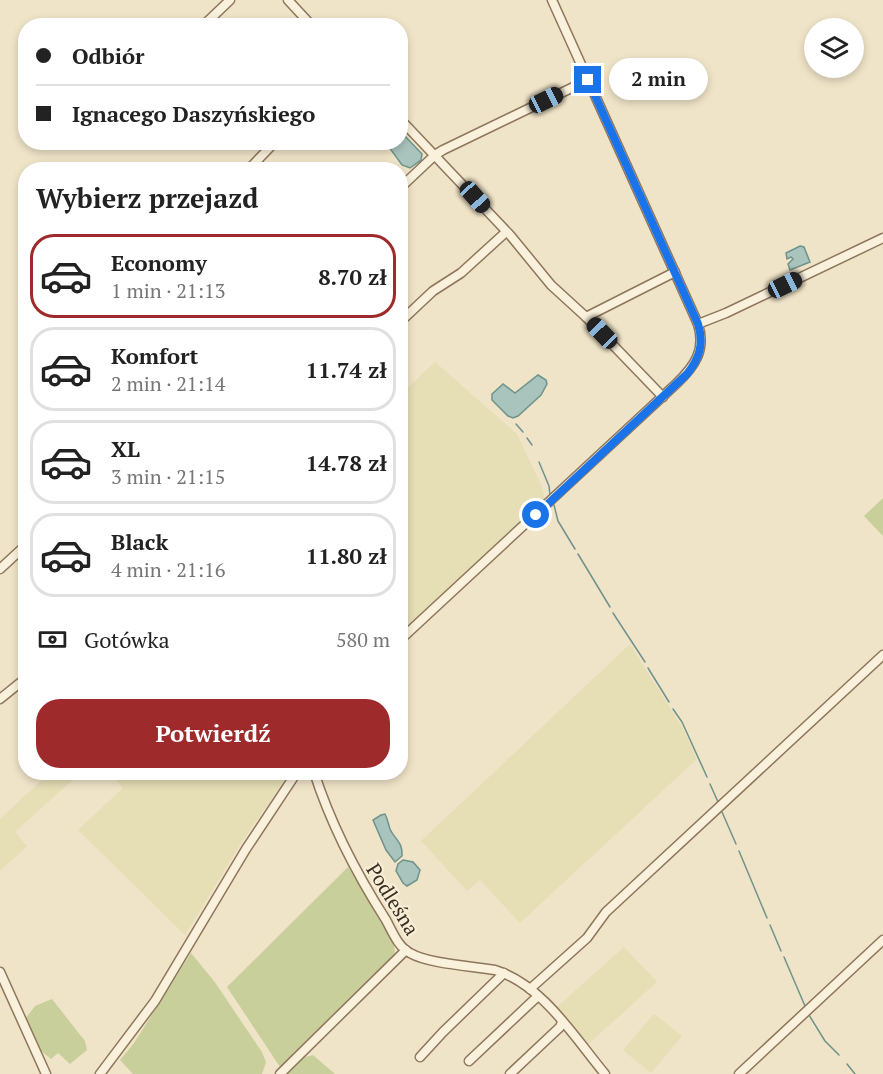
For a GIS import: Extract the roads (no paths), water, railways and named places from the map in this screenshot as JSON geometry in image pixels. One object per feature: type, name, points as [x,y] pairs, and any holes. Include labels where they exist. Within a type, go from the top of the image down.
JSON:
[{"type":"street","points":[[211,18],[230,0]]},
{"type":"street","points":[[288,0],[305,18]]},
{"type":"street","points":[[298,0],[299,12]]},
{"type":"street","points":[[408,633],[687,374],[696,362],[702,345],[698,324],[552,0]]},
{"type":"street","points":[[408,180],[435,155],[588,80]]},
{"type":"street","points":[[408,127],[506,232],[551,285],[586,317],[663,397]]},
{"type":"street","points":[[256,162],[267,150]]},
{"type":"street","points":[[408,314],[433,291],[461,273],[506,232]]},
{"type":"street","points":[[698,324],[726,313],[883,238]]},
{"type":"street","points":[[586,317],[675,272]]},
{"type":"street","points":[[0,569],[18,552]]},
{"type":"street","points":[[530,989],[587,938],[606,912],[883,655]]},
{"type":"street","points":[[0,699],[18,684]]},
{"type":"street","points":[[100,1074],[155,1001],[240,859],[292,780]]},
{"type":"street","name":"Podleśna","points":[[317,780],[332,822],[349,858],[365,888],[405,950],[423,958],[504,973],[530,989],[562,1022],[605,1074]]},
{"type":"street","points":[[739,1074],[883,940]]},
{"type":"street","points":[[280,1074],[405,950]]},
{"type":"street","points":[[0,972],[46,1074]]},
{"type":"street","points":[[420,1057],[504,973]]},
{"type":"street","points":[[469,1061],[538,996]]},
{"type":"street","points":[[510,1074],[560,1027],[562,1022]]},
{"type":"water","points":[[408,139],[422,154],[421,160],[410,168],[408,162],[400,162],[391,150],[408,150]]},
{"type":"water","points":[[800,246],[804,247],[810,262],[790,270],[788,264],[793,259],[791,257],[787,259],[786,253]]},
{"type":"water","points":[[538,375],[546,380],[547,384],[541,395],[518,416],[513,418],[508,416],[492,400],[492,394],[503,384],[515,393]]},
{"type":"water","points":[[385,814],[390,829],[401,847],[402,856],[395,862],[386,850],[373,820]]},
{"type":"water","points":[[403,860],[413,862],[420,870],[417,880],[407,886],[396,871],[398,864]]},
{"type":"waterway","points":[[516,424],[523,432]]},
{"type":"waterway","points":[[527,438],[532,445]]},
{"type":"waterway","points":[[539,462],[549,486],[550,495]]},
{"type":"waterway","points":[[554,505],[558,521],[575,549]]},
{"type":"waterway","points":[[578,554],[610,607]]},
{"type":"waterway","points":[[613,613],[645,662]]},
{"type":"waterway","points":[[648,668],[669,702]]},
{"type":"waterway","points":[[673,709],[682,722],[707,777]]},
{"type":"waterway","points":[[710,784],[718,802]]},
{"type":"waterway","points":[[722,812],[736,844]]},
{"type":"waterway","points":[[739,851],[767,918]]},
{"type":"waterway","points":[[770,925],[781,951]]},
{"type":"waterway","points":[[784,957],[805,1006]]},
{"type":"waterway","points":[[809,1015],[825,1041],[839,1055]]},
{"type":"waterway","points":[[847,1064],[855,1074]]}]
